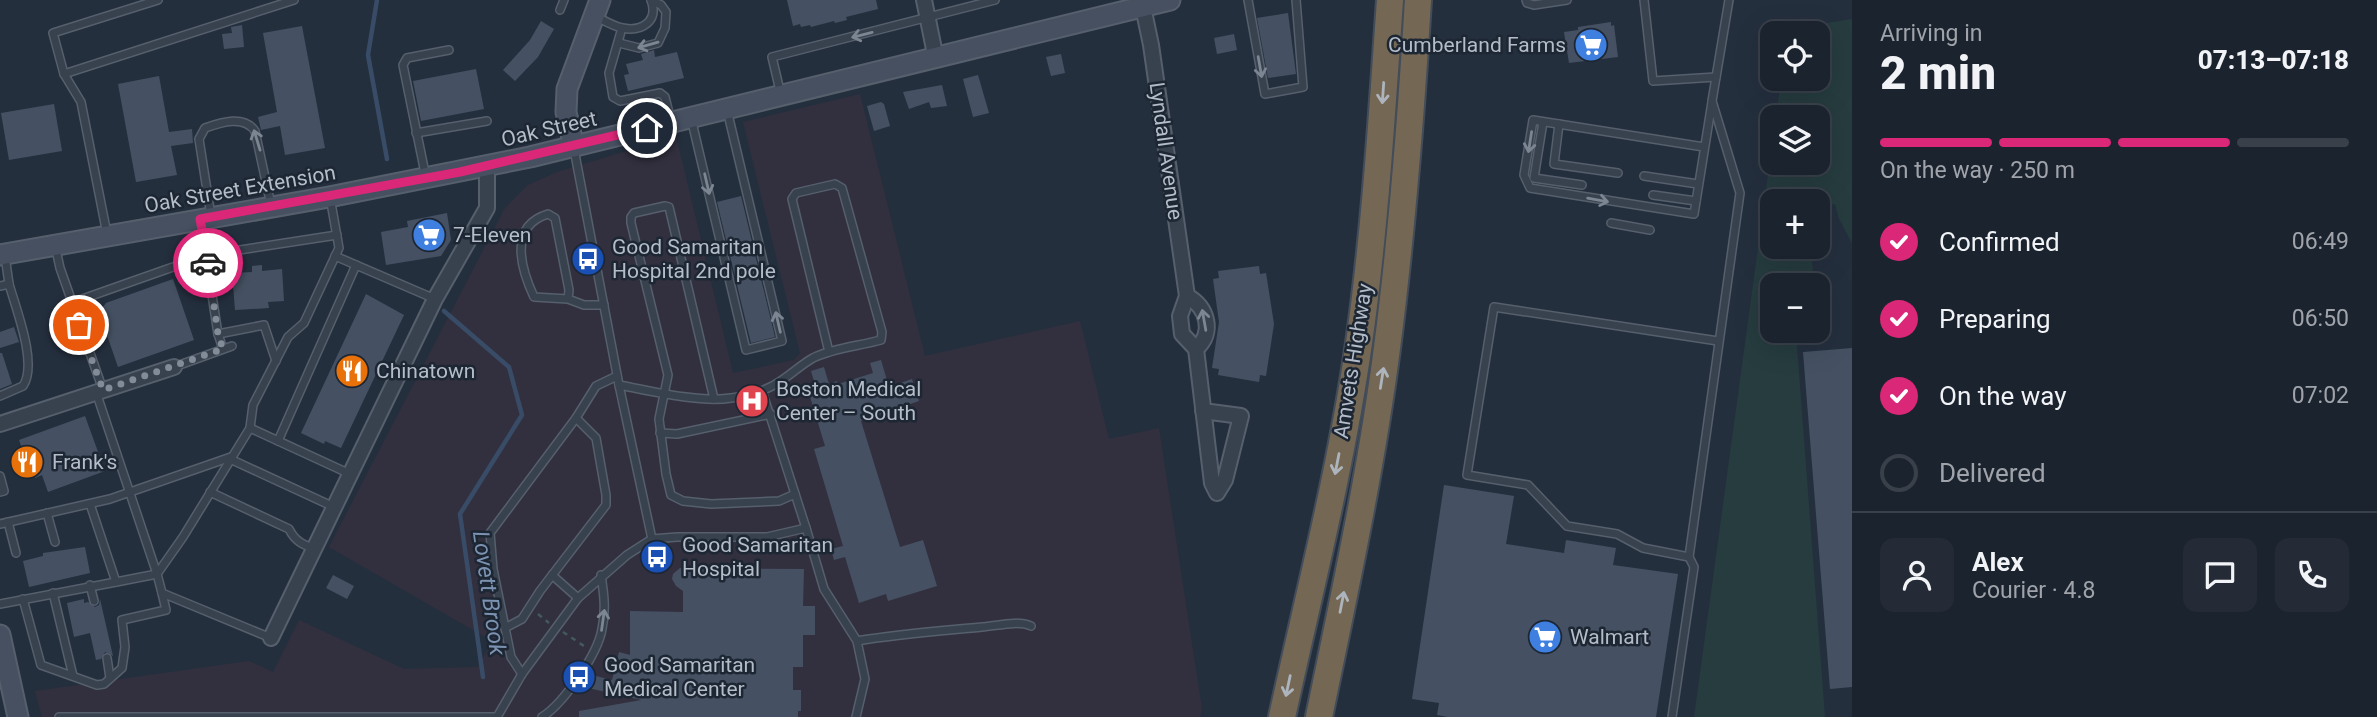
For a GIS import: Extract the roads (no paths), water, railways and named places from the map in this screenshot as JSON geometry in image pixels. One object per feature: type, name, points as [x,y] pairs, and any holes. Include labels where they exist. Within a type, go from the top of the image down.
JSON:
[{"type":"highway","name":"Amvets Highway","points":[[1282,717],[1336,469],[1359,344],[1380,139],[1390,0]]},
{"type":"highway","name":"Amvets Highway","points":[[1319,717],[1344,595],[1387,348],[1408,139],[1418,0]]},
{"type":"main road","name":"Oak Street","points":[[487,166],[936,58],[1116,6],[1143,6],[1170,0]]},
{"type":"main road","points":[[574,146],[566,112],[566,96],[570,78],[597,8]]},
{"type":"main road","name":"Oak Street Extension","points":[[2,254],[330,197],[487,166]]},
{"type":"main road","points":[[0,635],[18,717]]},
{"type":"street","points":[[925,0],[936,58]]},
{"type":"street","name":"Lyndall Avenue","points":[[1143,6],[1187,296],[1180,316],[1182,334],[1196,349],[1203,411],[1212,483],[1217,493],[1225,480],[1241,416],[1203,411]]},
{"type":"street","name":"Oak Street","points":[[271,638],[435,299],[487,208],[487,166]]},
{"type":"street","name":"Lyndall Avenue","points":[[1187,296],[1200,303],[1205,314],[1207,331],[1202,344],[1196,349]]},
{"type":"street","points":[[0,424],[174,367]]},
{"type":"lane","points":[[107,235],[81,102],[64,74],[53,33],[158,0]]},
{"type":"lane","points":[[64,74],[294,0]]},
{"type":"lane","points":[[561,10],[564,0]]},
{"type":"lane","points":[[597,8],[622,28],[635,27],[651,22],[654,13],[651,0]]},
{"type":"lane","points":[[619,43],[639,48],[658,43],[663,33],[666,12],[651,0]]},
{"type":"lane","points":[[781,96],[772,57],[995,0]]},
{"type":"lane","points":[[1248,0],[1265,94],[1303,87],[1296,0]]},
{"type":"lane","points":[[1526,0],[1534,5],[1567,0]]},
{"type":"lane","points":[[1644,0],[1653,81],[1716,77]]},
{"type":"lane","points":[[1704,147],[1533,120],[1524,175],[1530,188],[1694,214],[1729,0]]},
{"type":"lane","points":[[622,28],[609,73],[613,97],[620,101],[660,93],[665,97],[672,122]]},
{"type":"lane","points":[[426,178],[403,65],[407,58],[449,50]]},
{"type":"lane","points":[[1672,717],[1694,566],[1689,557],[1740,193],[1712,102]]},
{"type":"lane","points":[[691,118],[746,350],[782,341],[727,109]]},
{"type":"lane","points":[[223,349],[218,334],[207,255],[199,139],[205,128],[237,121],[250,124],[255,131],[271,206]]},
{"type":"lane","points":[[416,134],[487,121]]},
{"type":"lane","points":[[1543,122],[1534,178],[1582,185]]},
{"type":"lane","points":[[1559,124],[1553,164],[1618,173]]},
{"type":"lane","points":[[574,146],[617,376],[652,539]]},
{"type":"lane","points":[[1644,176],[1698,184]]},
{"type":"lane","points":[[619,385],[666,393],[731,399],[781,382],[809,360],[829,352],[881,340],[883,332],[842,188],[835,184],[796,193],[792,199],[829,352]]},
{"type":"lane","points":[[1653,195],[1696,201]]},
{"type":"lane","points":[[0,604],[157,574],[250,428],[253,405],[288,337],[304,323],[339,248],[330,197]]},
{"type":"lane","points":[[714,399],[671,212],[664,206],[634,213],[631,216],[668,374],[659,419],[671,495],[683,502],[711,503],[779,501],[795,494]]},
{"type":"lane","points":[[568,299],[569,290],[555,218],[541,216],[523,233],[520,244],[534,297],[568,299],[584,305],[604,305]]},
{"type":"lane","points":[[1611,223],[1650,230]]},
{"type":"lane","points":[[71,303],[207,255],[337,235]]},
{"type":"lane","points":[[23,599],[33,623],[41,665],[97,685],[104,684],[122,668],[125,647],[122,620],[166,610],[60,268],[55,244]]},
{"type":"lane","points":[[0,396],[23,386],[29,372],[22,331],[2,254]]},
{"type":"lane","points":[[335,256],[435,299]]},
{"type":"lane","points":[[278,441],[356,265]]},
{"type":"lane","points":[[0,286],[9,284]]},
{"type":"lane","points":[[1689,557],[1643,548],[1617,534],[1567,526],[1528,485],[1467,475],[1493,307],[1718,341]]},
{"type":"lane","points":[[218,334],[264,325],[276,362]]},
{"type":"lane","points":[[174,367],[232,346]]},
{"type":"lane","points":[[522,674],[511,657],[493,569],[490,533],[576,418],[596,386],[617,376]]},
{"type":"lane","points":[[762,390],[824,589],[857,641],[865,679],[856,717]]},
{"type":"lane","points":[[660,433],[677,434],[771,414]]},
{"type":"lane","points":[[505,628],[522,619],[606,505],[596,438],[576,418]]},
{"type":"lane","points":[[250,428],[350,474]]},
{"type":"lane","points":[[16,553],[4,523],[129,493],[232,458],[334,507]]},
{"type":"lane","points":[[0,476],[4,491],[0,492]]},
{"type":"lane","points":[[210,492],[289,529],[293,538],[314,549]]},
{"type":"lane","points":[[90,504],[116,582]]},
{"type":"lane","points":[[47,513],[55,542]]},
{"type":"lane","points":[[59,717],[497,717],[522,674],[578,598],[626,555],[652,539],[767,537],[806,528]]},
{"type":"lane","points":[[552,575],[578,598]]},
{"type":"lane","points":[[542,717],[564,698],[593,652],[602,632],[606,604],[601,575]]},
{"type":"lane","points":[[90,585],[94,601]]},
{"type":"lane","points":[[53,593],[73,676]]},
{"type":"lane","points":[[162,593],[271,638]]},
{"type":"lane","points":[[50,619],[59,617]]},
{"type":"lane","points":[[857,641],[984,627],[1026,624],[1031,626]]},
{"type":"lane","points":[[54,635],[63,633]]},
{"type":"lane","points":[[58,650],[67,648]]},
{"type":"lane","points":[[107,658],[110,678]]},
{"type":"waterway","name":"Lovett Brook","points":[[377,0],[368,55],[387,159]]},
{"type":"waterway","name":"Lovett Brook","points":[[444,311],[509,367],[522,415],[460,514],[483,677]]},
{"type":"place","name":"Cumberland Farms","points":[[1591,45]]},
{"type":"place","name":"7-Eleven","points":[[429,235]]},
{"type":"place","name":"Good Samaritan Hospital 2nd pole","points":[[588,259]]},
{"type":"place","name":"Chinatown","points":[[352,371]]},
{"type":"place","name":"Boston Medical Center – South","points":[[752,401]]},
{"type":"place","name":"Frank's","points":[[27,462]]},
{"type":"place","name":"Good Samaritan Hospital","points":[[657,557]]},
{"type":"place","name":"Walmart","points":[[1545,637]]},
{"type":"place","name":"Good Samaritan Medical Center","points":[[579,677]]}]
